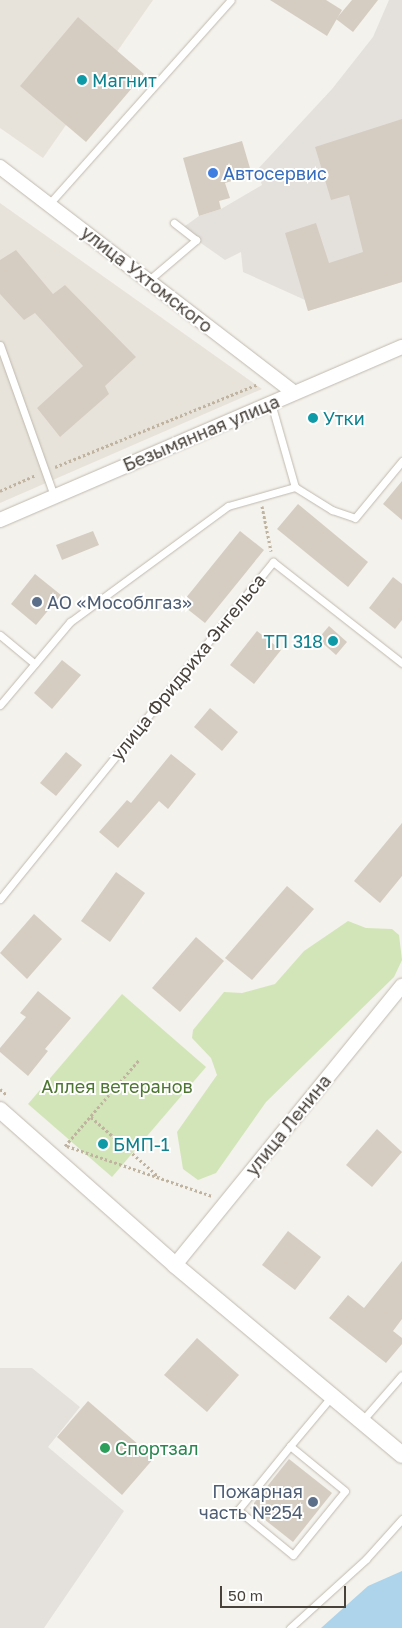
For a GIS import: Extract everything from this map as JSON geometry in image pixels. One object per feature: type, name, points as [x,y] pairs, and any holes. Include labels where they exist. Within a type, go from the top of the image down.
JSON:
[{"type":"street","name":"улица Ухтомского","points":[[0,167],[294,393]]},
{"type":"street","name":"Безымянная улица","points":[[0,520],[402,347]]},
{"type":"street","name":"улица Ленина","points":[[175,1266],[402,986]]},
{"type":"street","points":[[0,1110],[60,1152],[175,1266],[402,1455]]},
{"type":"lane","points":[[49,204],[231,0]]},
{"type":"lane","points":[[149,280],[196,240],[174,223]]},
{"type":"lane","points":[[0,345],[54,496]]},
{"type":"lane","points":[[271,403],[295,488],[332,510],[355,518],[402,461]]},
{"type":"lane","points":[[0,705],[78,616],[228,506],[295,488]]},
{"type":"lane","name":"улица Фридриха Энгельса","points":[[0,899],[273,562],[402,663]]},
{"type":"lane","points":[[0,635],[35,664]]},
{"type":"lane","points":[[361,1422],[402,1375]]},
{"type":"lane","points":[[290,1446],[345,1491],[293,1555],[238,1510],[290,1446],[330,1397]]},
{"type":"lane","points":[[290,1628],[366,1559],[402,1519]]},
{"type":"path","points":[[0,491],[274,377]]},
{"type":"path","points":[[261,497],[273,562]]},
{"type":"path","points":[[139,1060],[60,1152],[162,1179],[227,1201]]},
{"type":"path","points":[[91,1116],[162,1179]]},
{"type":"shaded area","points":[[0,0],[153,0],[43,158],[0,128]]},
{"type":"shaded area","points":[[389,0],[402,0],[402,282],[308,311],[305,300],[243,272],[241,252],[225,260],[181,229],[199,216],[221,209],[262,185],[257,170],[332,89],[373,37]]},
{"type":"shaded area","points":[[0,203],[262,389],[0,503]]},
{"type":"shaded area","points":[[0,1368],[32,1368],[80,1407],[48,1447],[124,1511],[44,1628],[0,1628]]},
{"type":"green space","points":[[348,921],[366,928],[392,929],[399,935],[402,960],[394,977],[266,1102],[216,1173],[198,1180],[183,1169],[177,1132],[217,1075],[211,1058],[192,1038],[193,1030],[224,992],[242,993],[275,984],[304,951]]},
{"type":"green space","name":"Аллея ветеранов","points":[[122,994],[206,1067],[112,1177],[28,1104]]},
{"type":"water","points":[[402,1571],[402,1628],[321,1628],[368,1586]]},
{"type":"building","points":[[270,0],[326,0],[342,10],[327,36]]},
{"type":"building","points":[[352,0],[378,0],[353,32],[336,19]]},
{"type":"building","name":"Магнит","points":[[78,17],[144,74],[86,142],[20,86]]},
{"type":"building","points":[[402,119],[402,282],[308,311],[285,233],[316,223],[329,263],[363,252],[349,195],[331,200],[315,147]]},
{"type":"building","points":[[242,141],[252,175],[225,183],[230,198],[219,201],[221,209],[199,216],[183,158]]},
{"type":"building","points":[[16,250],[53,294],[65,285],[136,357],[105,386],[109,394],[60,437],[37,408],[83,366],[35,313],[24,320],[0,294],[0,260]]},
{"type":"building","points":[[402,481],[402,520],[383,504]]},
{"type":"building","points":[[298,504],[368,562],[348,587],[277,529]]},
{"type":"building","points":[[93,531],[99,545],[62,560],[56,545]]},
{"type":"building","points":[[240,531],[264,550],[205,623],[181,604]]},
{"type":"building","points":[[35,574],[61,595],[36,625],[11,604]]},
{"type":"building","points":[[393,577],[402,584],[402,620],[395,629],[369,608]]},
{"type":"building","name":"ТП 318","points":[[329,626],[347,642],[336,655],[318,639]]},
{"type":"building","points":[[257,631],[281,650],[254,684],[230,665]]},
{"type":"building","points":[[62,660],[81,675],[52,709],[34,693]]},
{"type":"building","points":[[210,708],[238,732],[222,751],[194,727]]},
{"type":"building","points":[[66,752],[82,765],[56,796],[40,783]]},
{"type":"building","points":[[171,754],[196,774],[168,809],[159,801],[118,848],[99,832],[127,800],[131,803]]},
{"type":"building","points":[[402,823],[402,876],[380,903],[354,881]]},
{"type":"building","points":[[116,872],[145,893],[110,942],[81,921]]},
{"type":"building","points":[[287,886],[314,909],[252,980],[225,958]]},
{"type":"building","points":[[34,914],[62,939],[27,979],[0,953]]},
{"type":"building","points":[[196,937],[224,961],[180,1012],[152,988]]},
{"type":"building","points":[[38,991],[71,1018],[45,1049],[48,1051],[28,1076],[0,1052],[0,1048],[26,1017],[20,1013]]},
{"type":"building","points":[[377,1129],[402,1152],[372,1187],[346,1165]]},
{"type":"building","points":[[288,1231],[321,1257],[295,1290],[262,1265]]},
{"type":"building","points":[[402,1261],[402,1319],[393,1331],[402,1338],[402,1344],[386,1363],[329,1318],[348,1295],[364,1308]]},
{"type":"building","points":[[197,1338],[239,1375],[207,1412],[164,1375]]},
{"type":"building","name":"Спортзал","points":[[88,1401],[154,1458],[122,1495],[57,1437]]},
{"type":"building","points":[[289,1459],[332,1493],[293,1542],[250,1508]]},
{"type":"place","name":"Магнит","points":[[82,80]]},
{"type":"place","name":"Автосервис","points":[[213,173]]},
{"type":"place","name":"Утки","points":[[313,418]]},
{"type":"place","name":"АО «Мособлгаз»","points":[[37,602]]},
{"type":"place","name":"ТП 318","points":[[333,641]]},
{"type":"place","name":"БМП-1","points":[[103,1144]]},
{"type":"place","name":"Спортзал","points":[[105,1448]]},
{"type":"place","name":"Пожарная часть №254","points":[[313,1502]]}]
